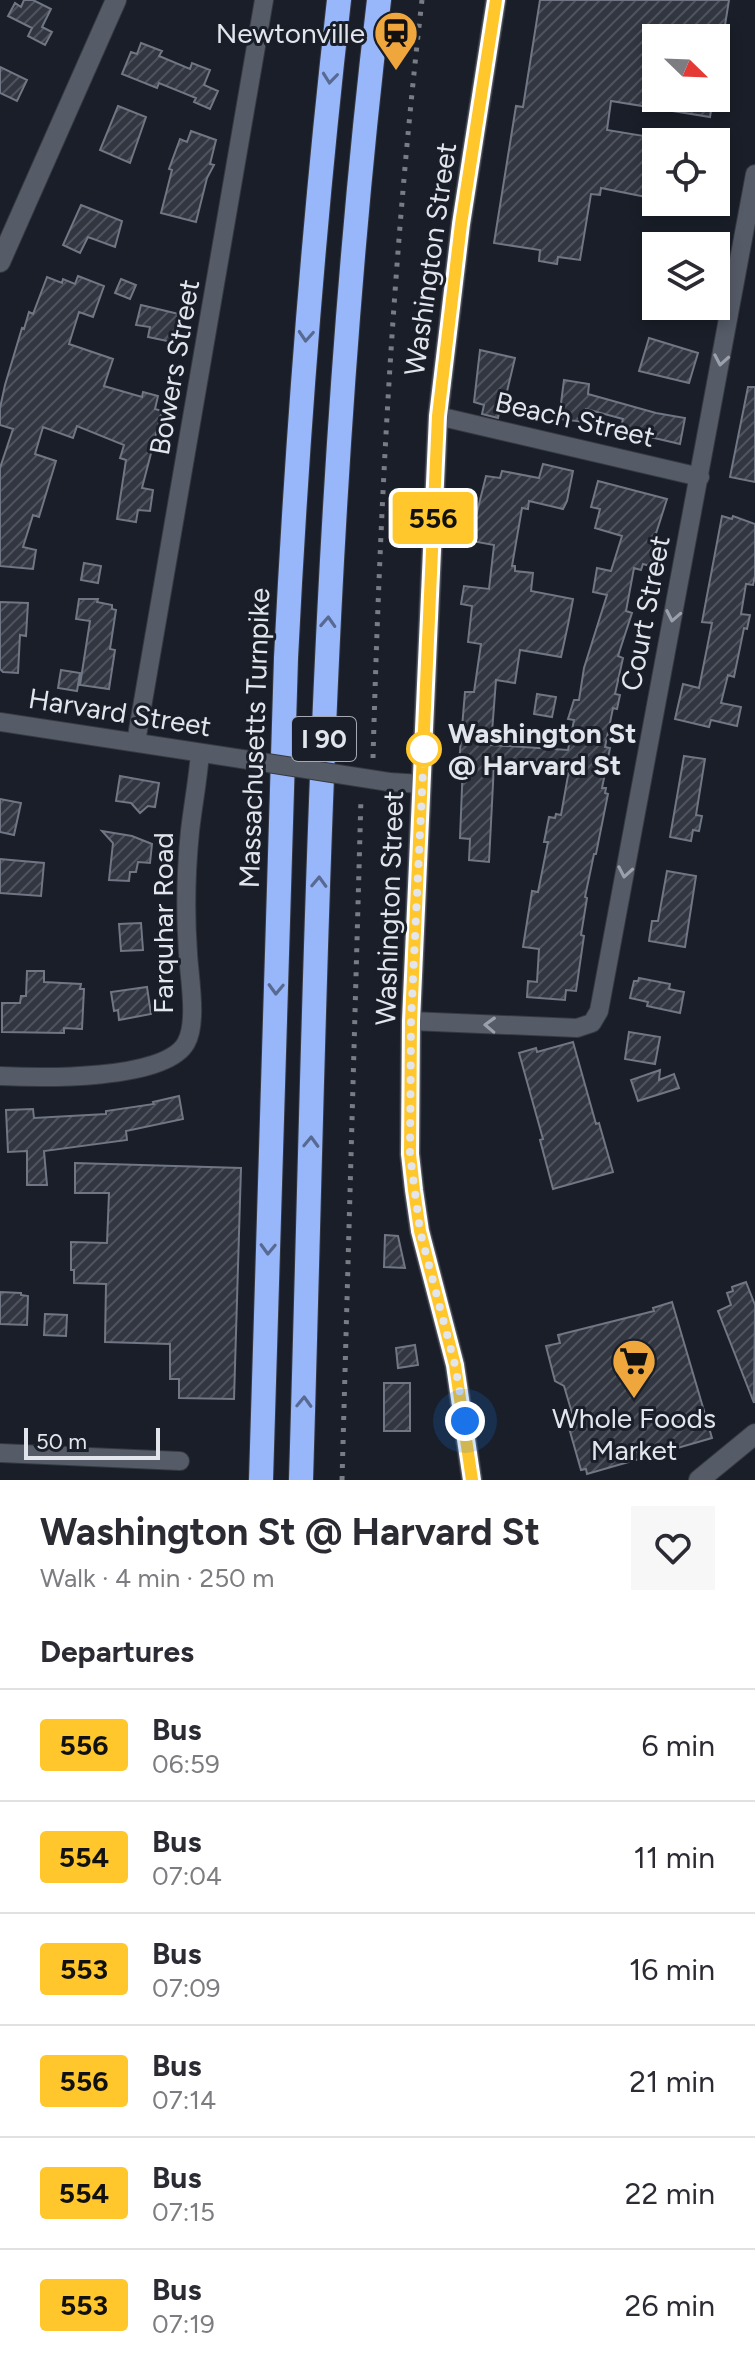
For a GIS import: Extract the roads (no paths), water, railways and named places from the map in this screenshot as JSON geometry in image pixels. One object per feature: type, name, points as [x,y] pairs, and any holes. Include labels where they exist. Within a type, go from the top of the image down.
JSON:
[{"type":"highway","name":"Massachusetts Turnpike","points":[[261,1480],[293,524],[316,216],[339,0]]},
{"type":"highway","name":"I 90","points":[[301,1480],[329,591],[354,244],[379,0]]},
{"type":"main road","points":[[0,262],[116,0]]},
{"type":"main road","name":"Washington Street","points":[[472,1480],[455,1365],[420,1231],[414,1190],[410,1154],[411,1021],[438,416],[461,224],[496,0]]},
{"type":"main road","points":[[704,1478],[755,1434]]},
{"type":"street","name":"Bowers Street","points":[[136,742],[264,0]]},
{"type":"street","name":"Court Street","points":[[411,1021],[577,1028],[588,1027],[595,1019],[601,1003],[755,174]]},
{"type":"street","name":"Beach Street","points":[[438,416],[700,477]]},
{"type":"street","name":"Harvard Street","points":[[0,722],[389,782],[422,784]]},
{"type":"street","name":"Farquhar Road","points":[[0,1076],[74,1078],[116,1073],[176,1055],[187,1042],[192,1001],[185,915],[187,869],[200,753]]},
{"type":"street","points":[[0,1453],[180,1461]]},
{"type":"railway","points":[[373,758],[389,379],[403,189],[422,0]]},
{"type":"railway","points":[[342,1480],[361,797]]},
{"type":"place","name":"Newtonville","points":[[396,72]]},
{"type":"place","name":"Washington St @ Harvard St","points":[[424,749]]},
{"type":"place","name":"Whole Foods Market","points":[[634,1400]]}]
